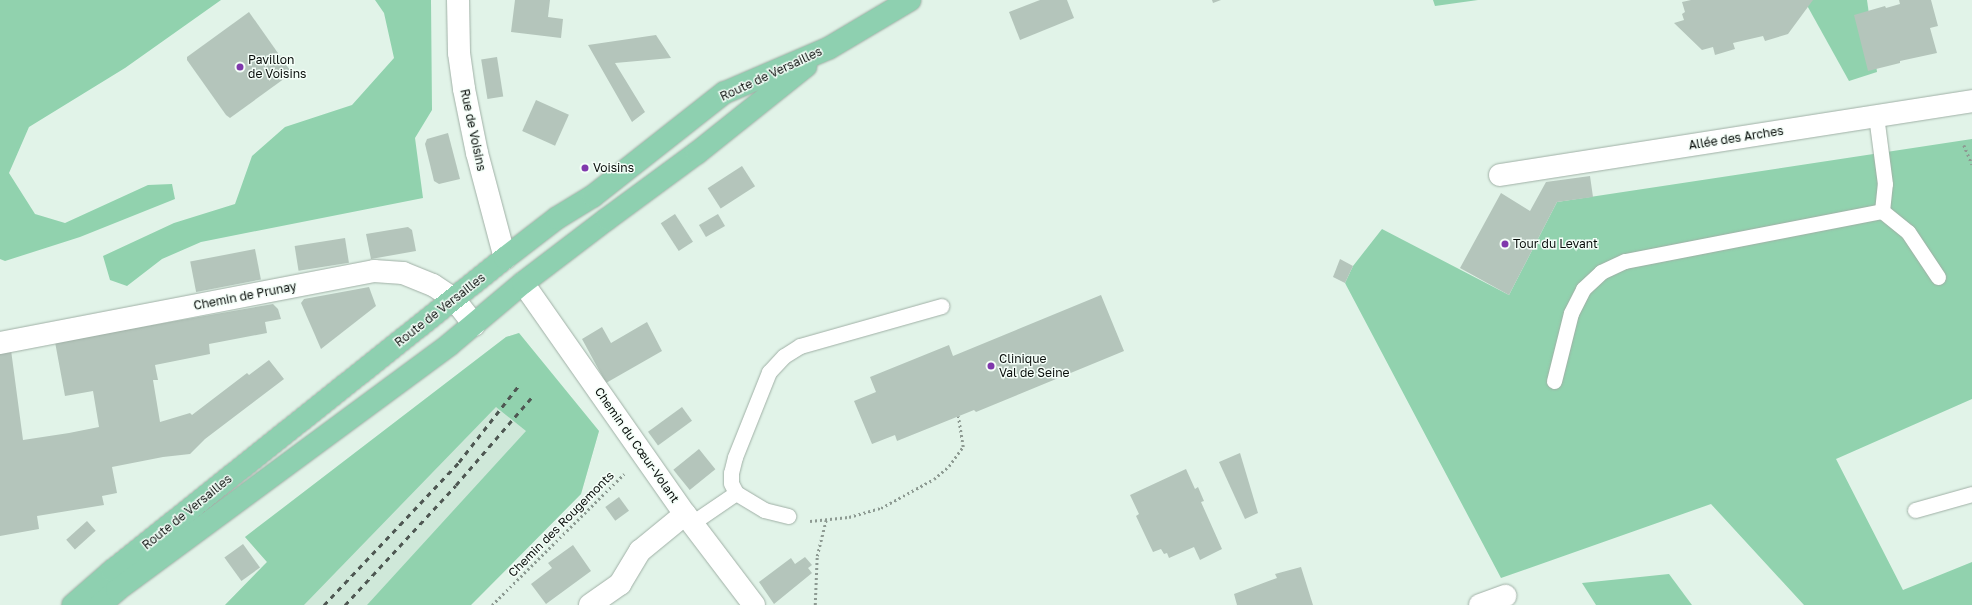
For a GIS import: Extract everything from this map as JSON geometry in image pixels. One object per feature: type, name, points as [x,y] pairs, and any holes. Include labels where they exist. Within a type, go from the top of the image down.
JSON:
[{"type":"main road","name":"Route de Versailles","points":[[73,605],[112,571],[505,258],[557,218],[593,196],[724,93],[829,48],[910,0]]},
{"type":"main road","name":"Route de Versailles","points":[[100,605],[117,590],[474,325],[523,283],[697,153],[829,48]]},
{"type":"main road","points":[[505,258],[523,283]]},
{"type":"street","name":"Rue de Voisins","points":[[458,0],[459,54],[464,89],[477,153],[505,258]]},
{"type":"street","name":"Allée des Arches","points":[[1500,175],[1972,101]]},
{"type":"street","name":"Chemin de Prunay","points":[[0,343],[374,271],[403,273],[433,285],[454,300],[474,325]]},
{"type":"street","name":"Chemin du Cœur-Volant","points":[[523,283],[688,518],[754,605]]},
{"type":"street","points":[[590,605],[620,584],[640,551],[688,518]]},
{"type":"street","points":[[1480,605],[1506,596]]},
{"type":"lane","points":[[1876,116],[1885,184],[1882,211]]},
{"type":"lane","points":[[1554,381],[1572,313],[1583,288],[1601,272],[1625,261],[1882,211],[1908,232],[1938,277]]},
{"type":"lane","points":[[788,516],[764,510],[736,493],[731,483],[735,457],[769,372],[784,356],[800,346],[941,306]]},
{"type":"lane","points":[[688,518],[736,493]]},
{"type":"lane","points":[[1914,510],[1972,494]]},
{"type":"path","points":[[1964,145],[1972,164]]},
{"type":"path","points":[[788,516],[813,522],[850,517],[881,508],[934,479],[949,466],[963,447],[958,416]]},
{"type":"path","name":"Chemin des Rougemonts","points":[[492,605],[643,455]]},
{"type":"path","points":[[815,605],[816,556],[826,520]]},
{"type":"shaded area","points":[[519,333],[599,431],[581,494],[471,605],[225,605],[267,562],[245,537],[506,337]]},
{"type":"green space","points":[[0,0],[221,0],[125,68],[29,127],[9,173],[35,214],[65,223],[148,185],[172,184],[175,199],[80,237],[5,261],[0,259]]},
{"type":"green space","points":[[375,0],[431,0],[432,110],[415,138],[423,198],[201,242],[162,259],[127,286],[110,280],[103,256],[174,223],[235,204],[252,156],[285,127],[352,105],[394,58],[384,13]]},
{"type":"green space","points":[[1433,0],[1478,0],[1435,6]]},
{"type":"green space","points":[[1804,0],[1867,0],[1877,72],[1849,81]]},
{"type":"green space","points":[[1972,139],[1972,399],[1836,459],[1903,590],[1972,562],[1972,605],[1804,605],[1711,504],[1501,578],[1345,283],[1353,266],[1382,229],[1509,295],[1557,202]]},
{"type":"green space","points":[[519,333],[599,431],[581,494],[471,605],[367,605],[526,431],[496,407],[304,605],[225,605],[267,562],[245,537],[506,337]]},
{"type":"green space","points":[[1669,574],[1692,605],[1596,605],[1582,583]]},
{"type":"building","points":[[515,0],[550,0],[548,17],[563,19],[561,38],[511,32]]},
{"type":"building","points":[[1040,0],[1067,0],[1074,18],[1020,40],[1009,12]]},
{"type":"building","points":[[1212,0],[1221,0],[1213,3]]},
{"type":"building","points":[[1691,0],[1813,0],[1788,34],[1765,41],[1763,36],[1733,43],[1735,49],[1715,55],[1713,47],[1702,50],[1674,23],[1684,20],[1682,14],[1685,12],[1682,2]]},
{"type":"building","points":[[1899,0],[1931,0],[1938,26],[1930,28],[1937,53],[1900,61],[1900,63],[1868,71],[1854,15],[1885,6],[1886,8],[1900,4]]},
{"type":"building","name":"Pavillon de Voisins","points":[[249,12],[292,73],[230,118],[226,115],[187,60],[187,57]]},
{"type":"building","points":[[656,35],[671,58],[615,63],[645,112],[632,122],[588,45]]},
{"type":"building","points":[[497,57],[503,97],[487,99],[481,60]]},
{"type":"building","points":[[536,100],[569,115],[555,146],[522,131]]},
{"type":"building","points":[[448,133],[460,179],[439,184],[434,181],[425,144],[427,139]]},
{"type":"building","points":[[742,166],[755,186],[721,208],[708,188]]},
{"type":"building","name":"Tour du Levant","points":[[1590,176],[1593,197],[1557,202],[1509,295],[1460,268],[1501,193],[1530,211],[1546,182]]},
{"type":"building","points":[[675,214],[693,242],[679,251],[661,223]]},
{"type":"building","points":[[718,214],[725,226],[706,237],[699,225]]},
{"type":"building","points":[[408,227],[412,230],[416,251],[371,259],[366,234]]},
{"type":"building","points":[[345,238],[349,263],[299,271],[295,246]]},
{"type":"building","points":[[255,249],[261,279],[196,292],[190,262]]},
{"type":"building","points":[[1340,259],[1353,266],[1345,283],[1333,277]]},
{"type":"building","points":[[369,287],[376,306],[321,349],[301,303],[304,299]]},
{"type":"building","name":"Clinique Val de Seine","points":[[1101,295],[1124,351],[976,412],[974,410],[897,441],[895,435],[872,444],[854,401],[876,392],[870,377],[949,345],[953,356]]},
{"type":"building","points":[[273,304],[278,309],[281,319],[265,322],[267,333],[209,344],[210,354],[155,365],[158,380],[153,380],[160,422],[190,413],[192,415],[247,373],[249,375],[269,360],[284,379],[205,439],[190,454],[163,457],[112,467],[117,493],[102,496],[104,505],[37,516],[39,529],[0,536],[0,352],[11,350],[23,440],[69,433],[99,427],[93,391],[65,396],[55,342]]},
{"type":"building","points":[[647,322],[662,351],[606,383],[582,339],[602,327],[611,343]]},
{"type":"building","points":[[682,407],[692,421],[658,445],[648,432]]},
{"type":"building","points":[[699,449],[715,469],[690,490],[673,470]]},
{"type":"building","points":[[1240,453],[1258,513],[1245,519],[1219,462]]},
{"type":"building","points":[[1186,469],[1195,489],[1198,487],[1204,501],[1201,502],[1222,549],[1200,560],[1194,547],[1169,558],[1167,553],[1164,554],[1161,549],[1153,552],[1136,516],[1139,514],[1130,495]]},
{"type":"building","points":[[619,497],[629,511],[615,521],[605,507]]},
{"type":"building","points":[[87,521],[96,531],[75,549],[66,540]]},
{"type":"building","points":[[243,544],[260,567],[241,581],[224,558]]},
{"type":"building","points":[[573,545],[591,571],[546,604],[531,584],[552,568],[548,563]]},
{"type":"building","points":[[805,557],[812,565],[808,568],[812,573],[774,604],[759,582],[791,558],[795,564]]},
{"type":"building","points":[[1301,567],[1313,605],[1237,605],[1234,594],[1277,578],[1275,574]]},
{"type":"railway","points":[[324,605],[459,462],[520,384]]},
{"type":"railway","points":[[345,605],[456,485],[531,398]]},
{"type":"place","name":"Pavillon de Voisins","points":[[240,67]]},
{"type":"place","name":"Voisins","points":[[585,168]]},
{"type":"place","name":"Tour du Levant","points":[[1505,244]]},
{"type":"place","name":"Clinique Val de Seine","points":[[991,366]]}]
